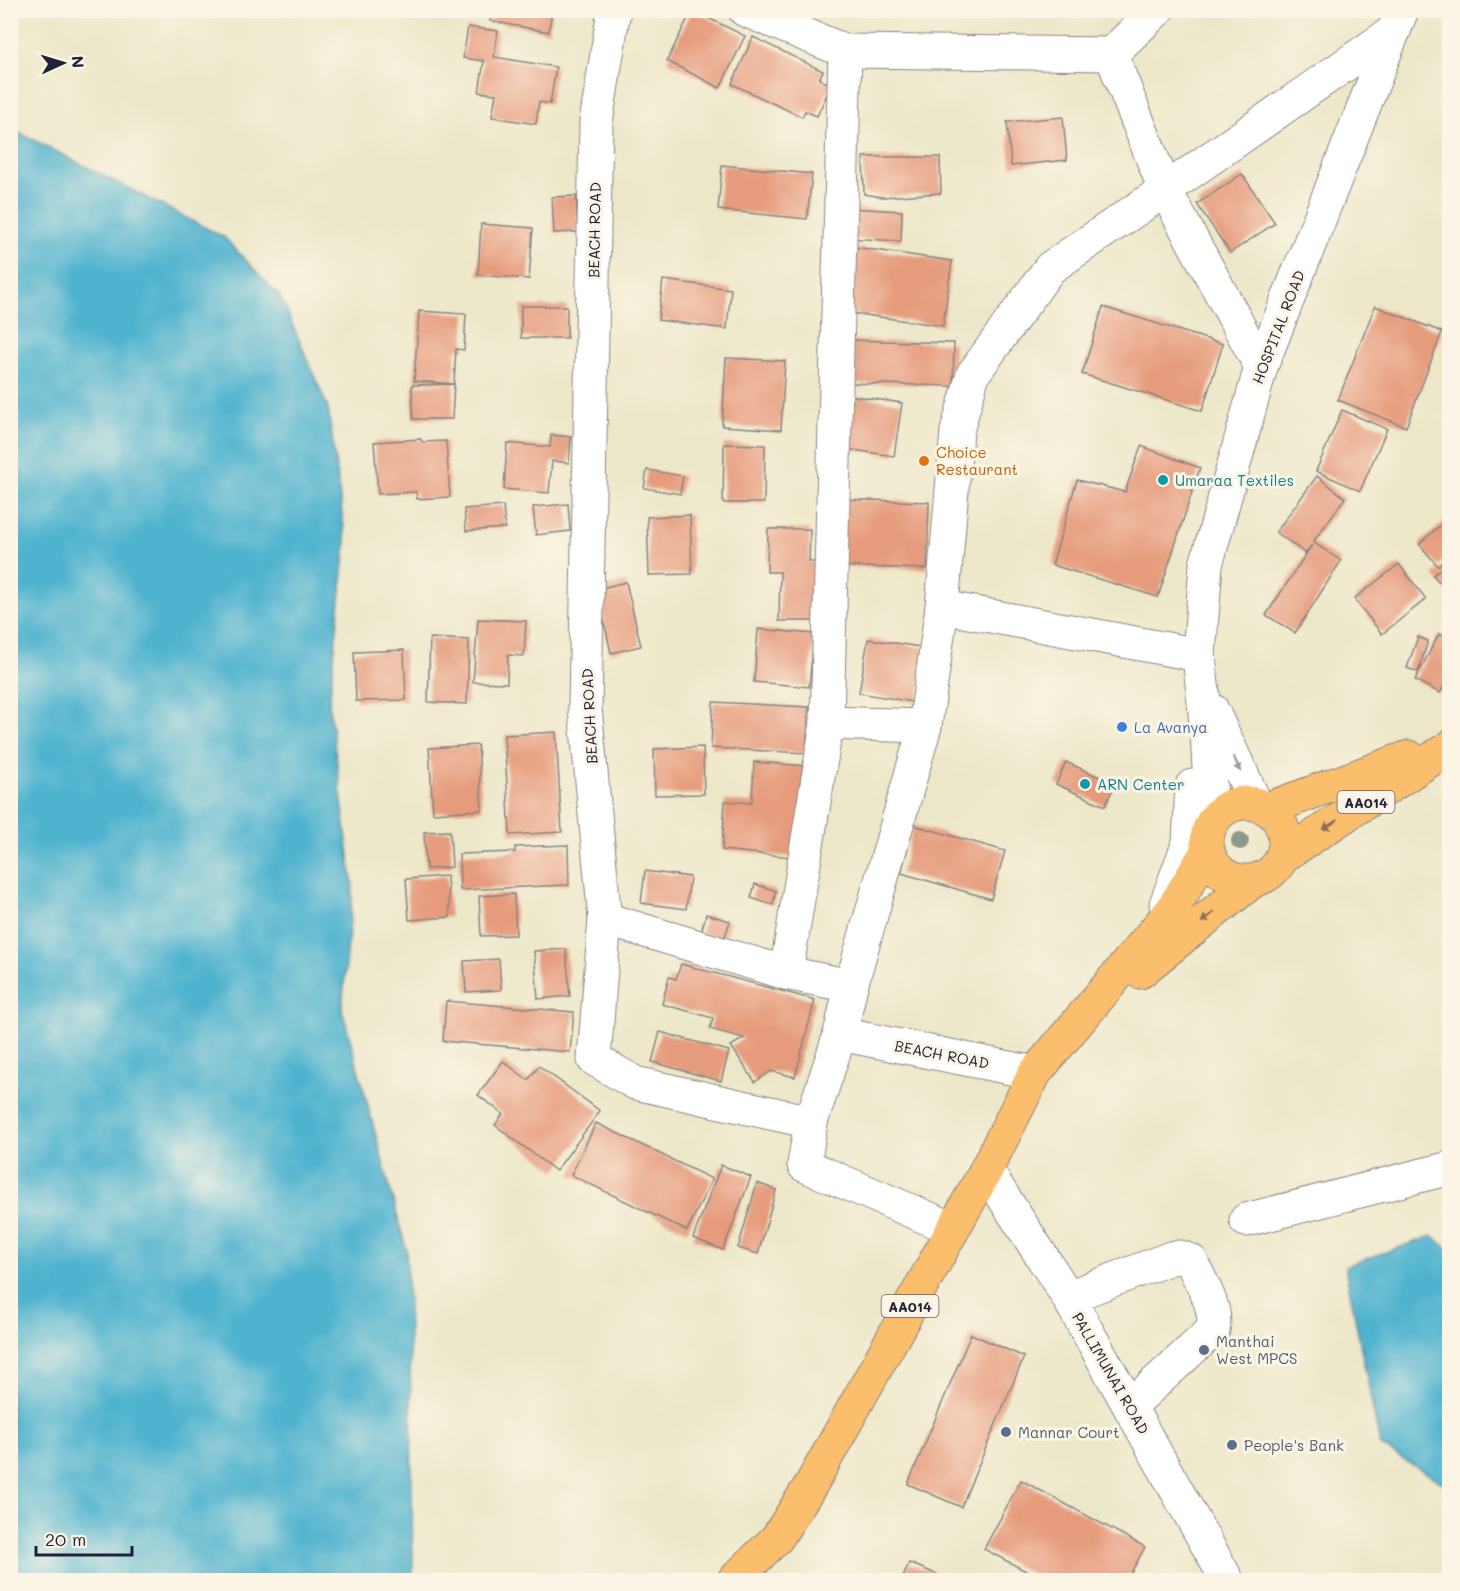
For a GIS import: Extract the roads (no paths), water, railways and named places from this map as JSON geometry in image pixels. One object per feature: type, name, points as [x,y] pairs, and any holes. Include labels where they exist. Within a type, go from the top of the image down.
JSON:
[{"type":"highway","name":"AA014","points":[[1262,807],[1396,763],[1449,738]]},
{"type":"highway","name":"AA014","points":[[1282,857],[1449,747]]},
{"type":"highway","points":[[1232,805],[1262,807],[1277,819],[1283,830],[1285,843],[1282,857],[1275,868],[1253,880],[1240,881],[1224,875],[1214,865],[1210,836],[1220,812],[1232,805]]},
{"type":"highway","name":"AA014","points":[[734,1581],[777,1538],[812,1483],[986,1170],[1035,1073],[1172,910],[1210,836]]},
{"type":"highway","name":"AA014","points":[[1075,1023],[1253,880]]},
{"type":"street","name":"BEACH ROAD","points":[[614,10],[596,122],[585,708],[605,919],[594,1059],[635,1083],[811,1122]]},
{"type":"street","points":[[745,10],[845,51],[1111,54],[1157,10]]},
{"type":"street","points":[[953,1229],[804,1165],[811,1122],[840,1034],[851,986],[925,726],[942,607],[957,431],[973,374],[1050,268],[1165,190],[1398,21]]},
{"type":"street","name":"HOSPITAL ROAD","points":[[1210,836],[1204,692],[1199,655],[1206,565],[1261,367],[1398,21]]},
{"type":"street","points":[[786,973],[827,723],[845,51]]},
{"type":"street","points":[[1111,54],[1165,190],[1261,367]]},
{"type":"street","points":[[942,607],[1199,655]]},
{"type":"street","points":[[1204,692],[1262,807]]},
{"type":"street","name":"HOSPITAL ROAD","points":[[1152,935],[1189,842],[1195,745],[1204,692]]},
{"type":"street","points":[[827,723],[925,726]]},
{"type":"street","points":[[605,919],[786,973],[851,986]]},
{"type":"street","name":"BEACH ROAD","points":[[840,1034],[1035,1073]]},
{"type":"street","points":[[1246,1220],[1449,1168]]},
{"type":"street","name":"PALLIMUNAI ROAD","points":[[986,1170],[1068,1298],[1227,1581]]},
{"type":"street","points":[[1068,1298],[1171,1258],[1181,1257],[1191,1261],[1213,1308],[1216,1318],[1214,1330],[1130,1406]]},
{"type":"water","points":[[10,128],[224,237],[281,298],[328,408],[346,543],[329,704],[353,886],[342,1009],[406,1248],[411,1397],[413,1580],[11,1580]]},
{"type":"water","points":[[1432,1236],[1449,1249],[1449,1487],[1380,1445],[1345,1266]]},
{"type":"place","name":"Choice Restaurant","points":[[924,461]]},
{"type":"place","name":"Umaraa Textiles","points":[[1163,480]]},
{"type":"place","name":"La Avanya","points":[[1122,727]]},
{"type":"place","name":"ARN Center","points":[[1085,784]]},
{"type":"place","name":"Manthai West MPCS","points":[[1204,1350]]},
{"type":"place","name":"Mannar Court","points":[[1006,1432]]},
{"type":"place","name":"People's Bank","points":[[1232,1445]]}]
